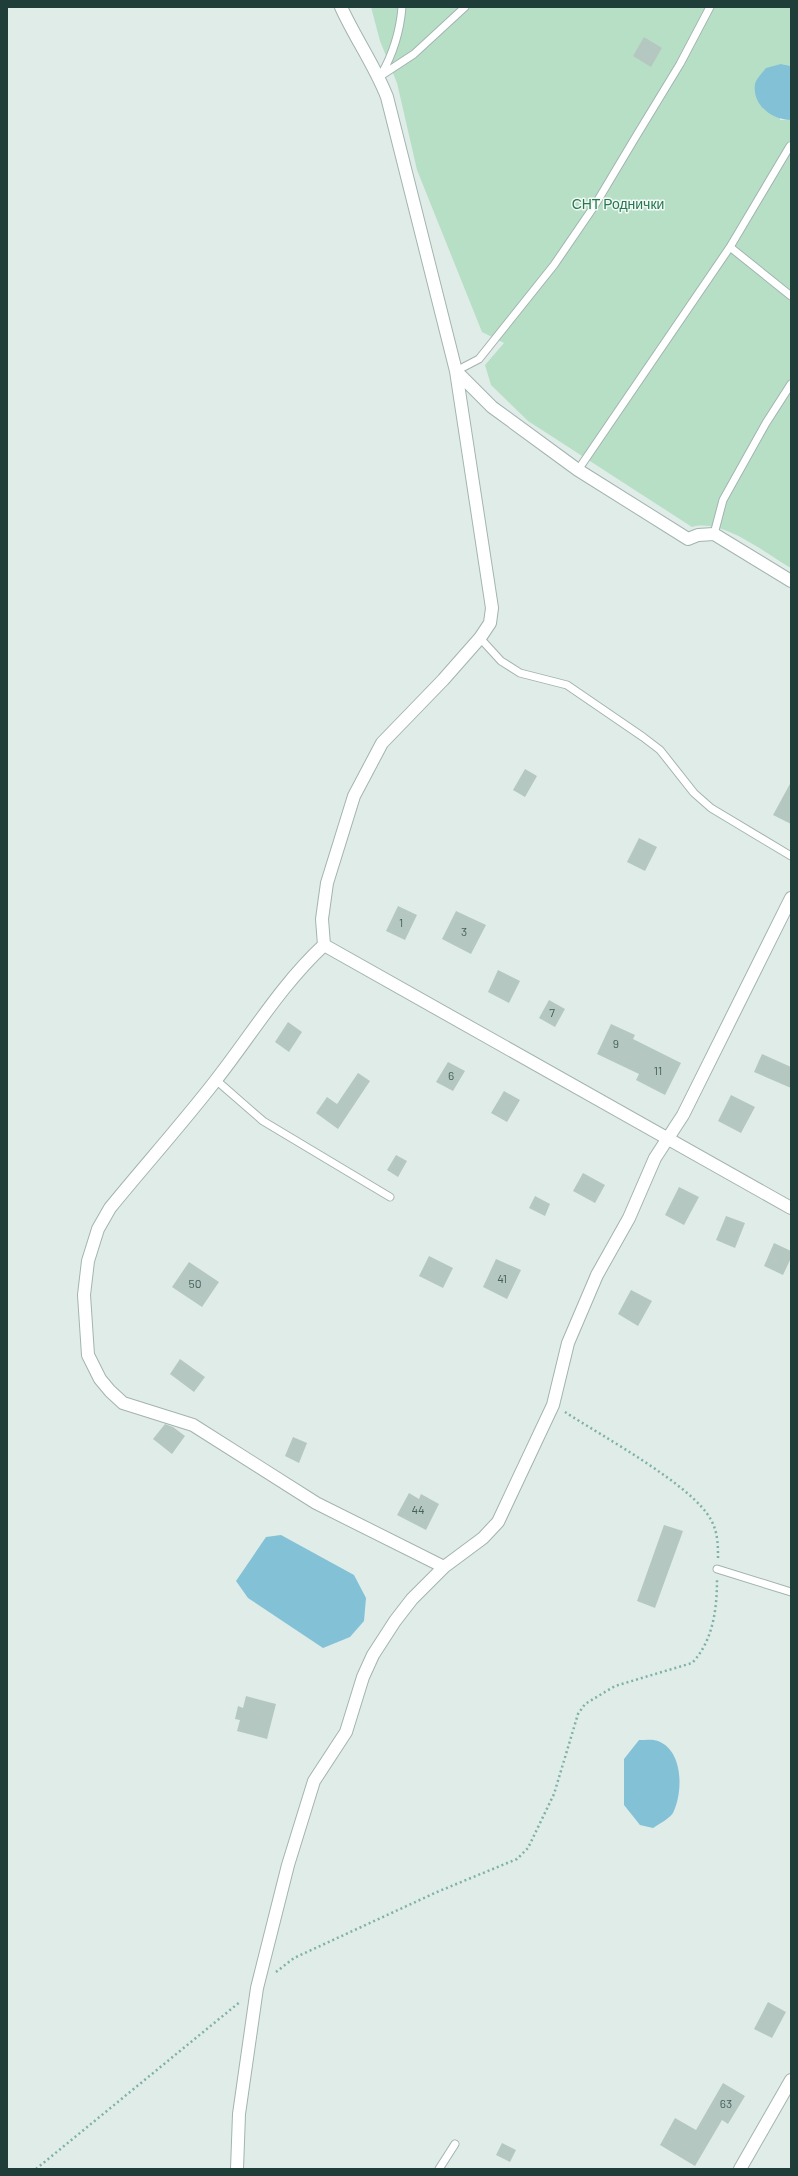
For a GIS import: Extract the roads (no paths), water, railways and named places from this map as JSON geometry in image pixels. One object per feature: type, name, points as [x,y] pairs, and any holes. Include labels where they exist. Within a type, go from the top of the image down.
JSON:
[{"type":"street","points":[[324,945],[322,918],[327,883],[354,796],[382,743],[443,680],[480,638],[490,623],[492,608],[456,370],[387,97],[380,77],[352,31],[341,7]]},
{"type":"street","points":[[456,370],[492,407],[578,470],[688,539],[698,535],[714,534],[791,581]]},
{"type":"street","points":[[237,2169],[239,2114],[257,1988],[288,1865],[314,1781],[346,1732],[363,1677],[373,1655],[395,1621],[412,1599],[444,1567],[484,1538],[498,1522],[553,1405],[568,1343],[596,1275],[629,1218],[655,1158],[669,1139],[683,1115],[791,898]]},
{"type":"street","points":[[324,945],[300,967],[279,993],[216,1080],[110,1208],[98,1230],[88,1261],[84,1295],[88,1355],[100,1379],[123,1403],[193,1425],[316,1503],[444,1567]]},
{"type":"street","points":[[324,945],[791,1208]]},
{"type":"street","points":[[740,2169],[791,2080]]},
{"type":"lane","points":[[380,77],[391,57],[401,22],[402,7]]},
{"type":"lane","points":[[380,77],[414,54],[465,7]]},
{"type":"lane","points":[[456,370],[479,359],[554,265],[595,204],[644,124],[680,64],[710,7]]},
{"type":"lane","points":[[578,470],[730,247],[790,146]]},
{"type":"lane","points":[[730,247],[791,296]]},
{"type":"lane","points":[[714,534],[723,500],[766,423],[791,384]]},
{"type":"lane","points":[[480,638],[501,661],[520,673],[568,685],[643,737],[660,750],[694,793],[711,808],[791,856]]},
{"type":"lane","points":[[216,1080],[263,1121],[390,1197]]},
{"type":"lane","points":[[718,1569],[791,1592]]},
{"type":"lane","points":[[439,2169],[455,2144]]},
{"type":"water","points":[[781,64],[791,66],[791,120],[770,114],[760,105],[755,92],[755,84],[766,68]]},
{"type":"water","points":[[281,1535],[354,1575],[366,1598],[364,1621],[350,1637],[323,1648],[248,1598],[236,1581],[266,1537]]},
{"type":"water","points":[[639,1740],[656,1740],[667,1746],[677,1763],[679,1773],[679,1795],[673,1813],[653,1828],[640,1825],[624,1805],[624,1759]]},
{"type":"park label","name":"СНТ Роднички","points":[[618,204]]}]
